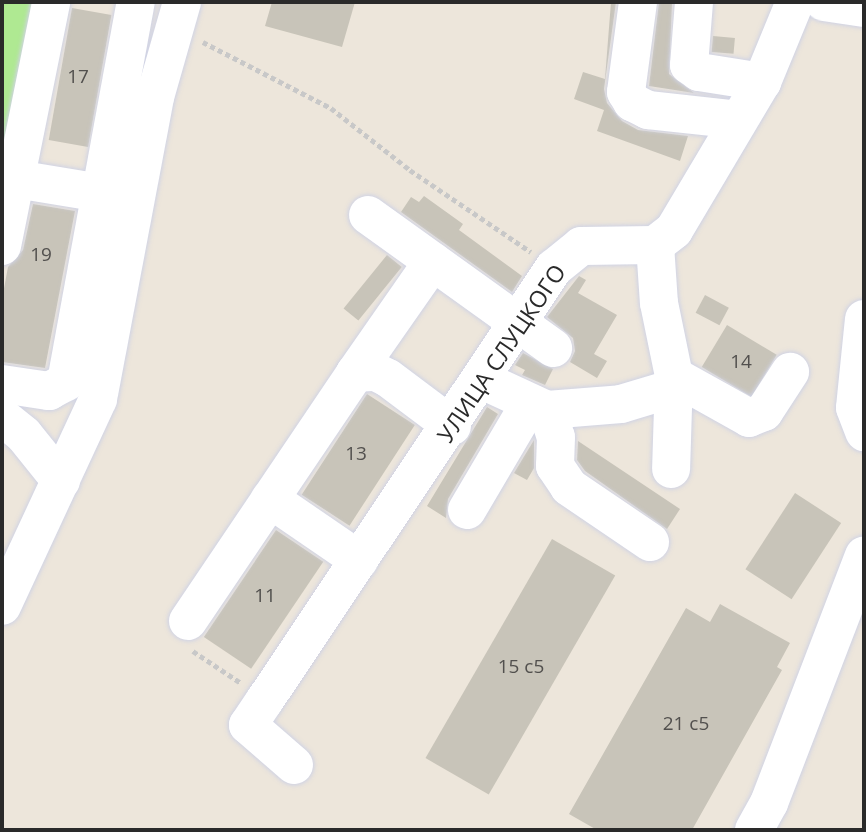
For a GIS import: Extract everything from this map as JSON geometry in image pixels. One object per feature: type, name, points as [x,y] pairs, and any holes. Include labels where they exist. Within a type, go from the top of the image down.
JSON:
[{"type":"street","points":[[2,246],[51,2]]},
{"type":"street","points":[[2,384],[50,391],[66,382],[135,2]]},
{"type":"street","points":[[638,2],[626,92],[632,102],[648,110],[738,120]]},
{"type":"street","points":[[694,2],[689,65],[699,72],[762,82]]},
{"type":"street","points":[[671,469],[674,382],[660,303],[655,245],[674,230],[686,212],[762,82],[795,2]]},
{"type":"street","points":[[824,2],[864,8]]},
{"type":"street","points":[[2,606],[14,556],[61,481],[98,399],[155,97],[178,15]]},
{"type":"street","points":[[16,178],[102,193]]},
{"type":"street","points":[[368,215],[553,348]]},
{"type":"street","name":"УЛИЦА СЛУЦКОГО","points":[[256,713],[452,426],[554,268],[581,246],[655,245]]},
{"type":"street","points":[[188,621],[433,261]]},
{"type":"street","points":[[864,319],[855,408],[864,432]]},
{"type":"street","points":[[355,373],[376,372],[388,378],[452,426]]},
{"type":"street","points":[[482,380],[538,407],[621,404],[674,382],[749,418],[764,412],[790,372]]},
{"type":"street","points":[[467,510],[538,407]]},
{"type":"street","points":[[538,407],[556,437],[555,466],[569,487],[650,542]]},
{"type":"street","points":[[2,417],[24,435],[61,481]]},
{"type":"street","points":[[270,499],[359,560]]},
{"type":"street","points":[[754,830],[769,803],[864,556]]},
{"type":"street","points":[[256,713],[294,765]]},
{"type":"path","points":[[178,15],[239,58],[331,108],[410,170],[554,268]]},
{"type":"path","points":[[188,621],[182,634],[190,649],[256,713]]},
{"type":"green space","points":[[2,2],[37,2],[2,179]]},
{"type":"building","points":[[272,2],[355,2],[342,47],[265,26]]},
{"type":"building","points":[[611,2],[616,2],[604,89],[607,103],[622,121],[638,130],[688,136],[680,161],[597,131],[604,110],[574,99],[583,72],[605,79]]},
{"type":"building","points":[[659,2],[672,4],[669,74],[694,93],[649,86]]},
{"type":"building","points":[[72,8],[111,15],[88,147],[49,140]]},
{"type":"building","points":[[713,36],[735,38],[734,54],[712,52]]},
{"type":"building","points":[[424,196],[463,224],[459,230],[522,276],[512,292],[401,212],[411,197],[419,202]]},
{"type":"building","points":[[33,204],[75,211],[45,368],[2,362],[2,299],[8,267],[23,250]]},
{"type":"building","points":[[387,255],[402,267],[358,321],[344,309]]},
{"type":"building","points":[[579,276],[586,280],[578,293],[617,315],[594,354],[607,361],[597,378],[570,362],[575,351],[573,338],[547,317]]},
{"type":"building","points":[[705,295],[729,308],[719,325],[696,313]]},
{"type":"building","points":[[727,325],[777,355],[751,397],[702,367]]},
{"type":"building","points":[[523,353],[553,369],[545,385],[522,375],[525,370],[515,365]]},
{"type":"building","points":[[367,394],[415,425],[349,526],[302,495]]},
{"type":"building","points":[[487,407],[498,414],[448,499],[446,518],[427,506]]},
{"type":"building","points":[[534,440],[534,468],[527,480],[514,473]]},
{"type":"building","points":[[578,441],[680,509],[667,529],[585,471],[577,460]]},
{"type":"building","points":[[795,493],[841,523],[792,599],[745,569]]},
{"type":"building","points":[[276,530],[323,562],[251,669],[204,637]]},
{"type":"building","points":[[552,539],[615,576],[489,795],[426,758]]},
{"type":"building","points":[[720,604],[790,643],[777,667],[782,670],[692,830],[597,830],[569,814],[686,608],[710,622]]}]
